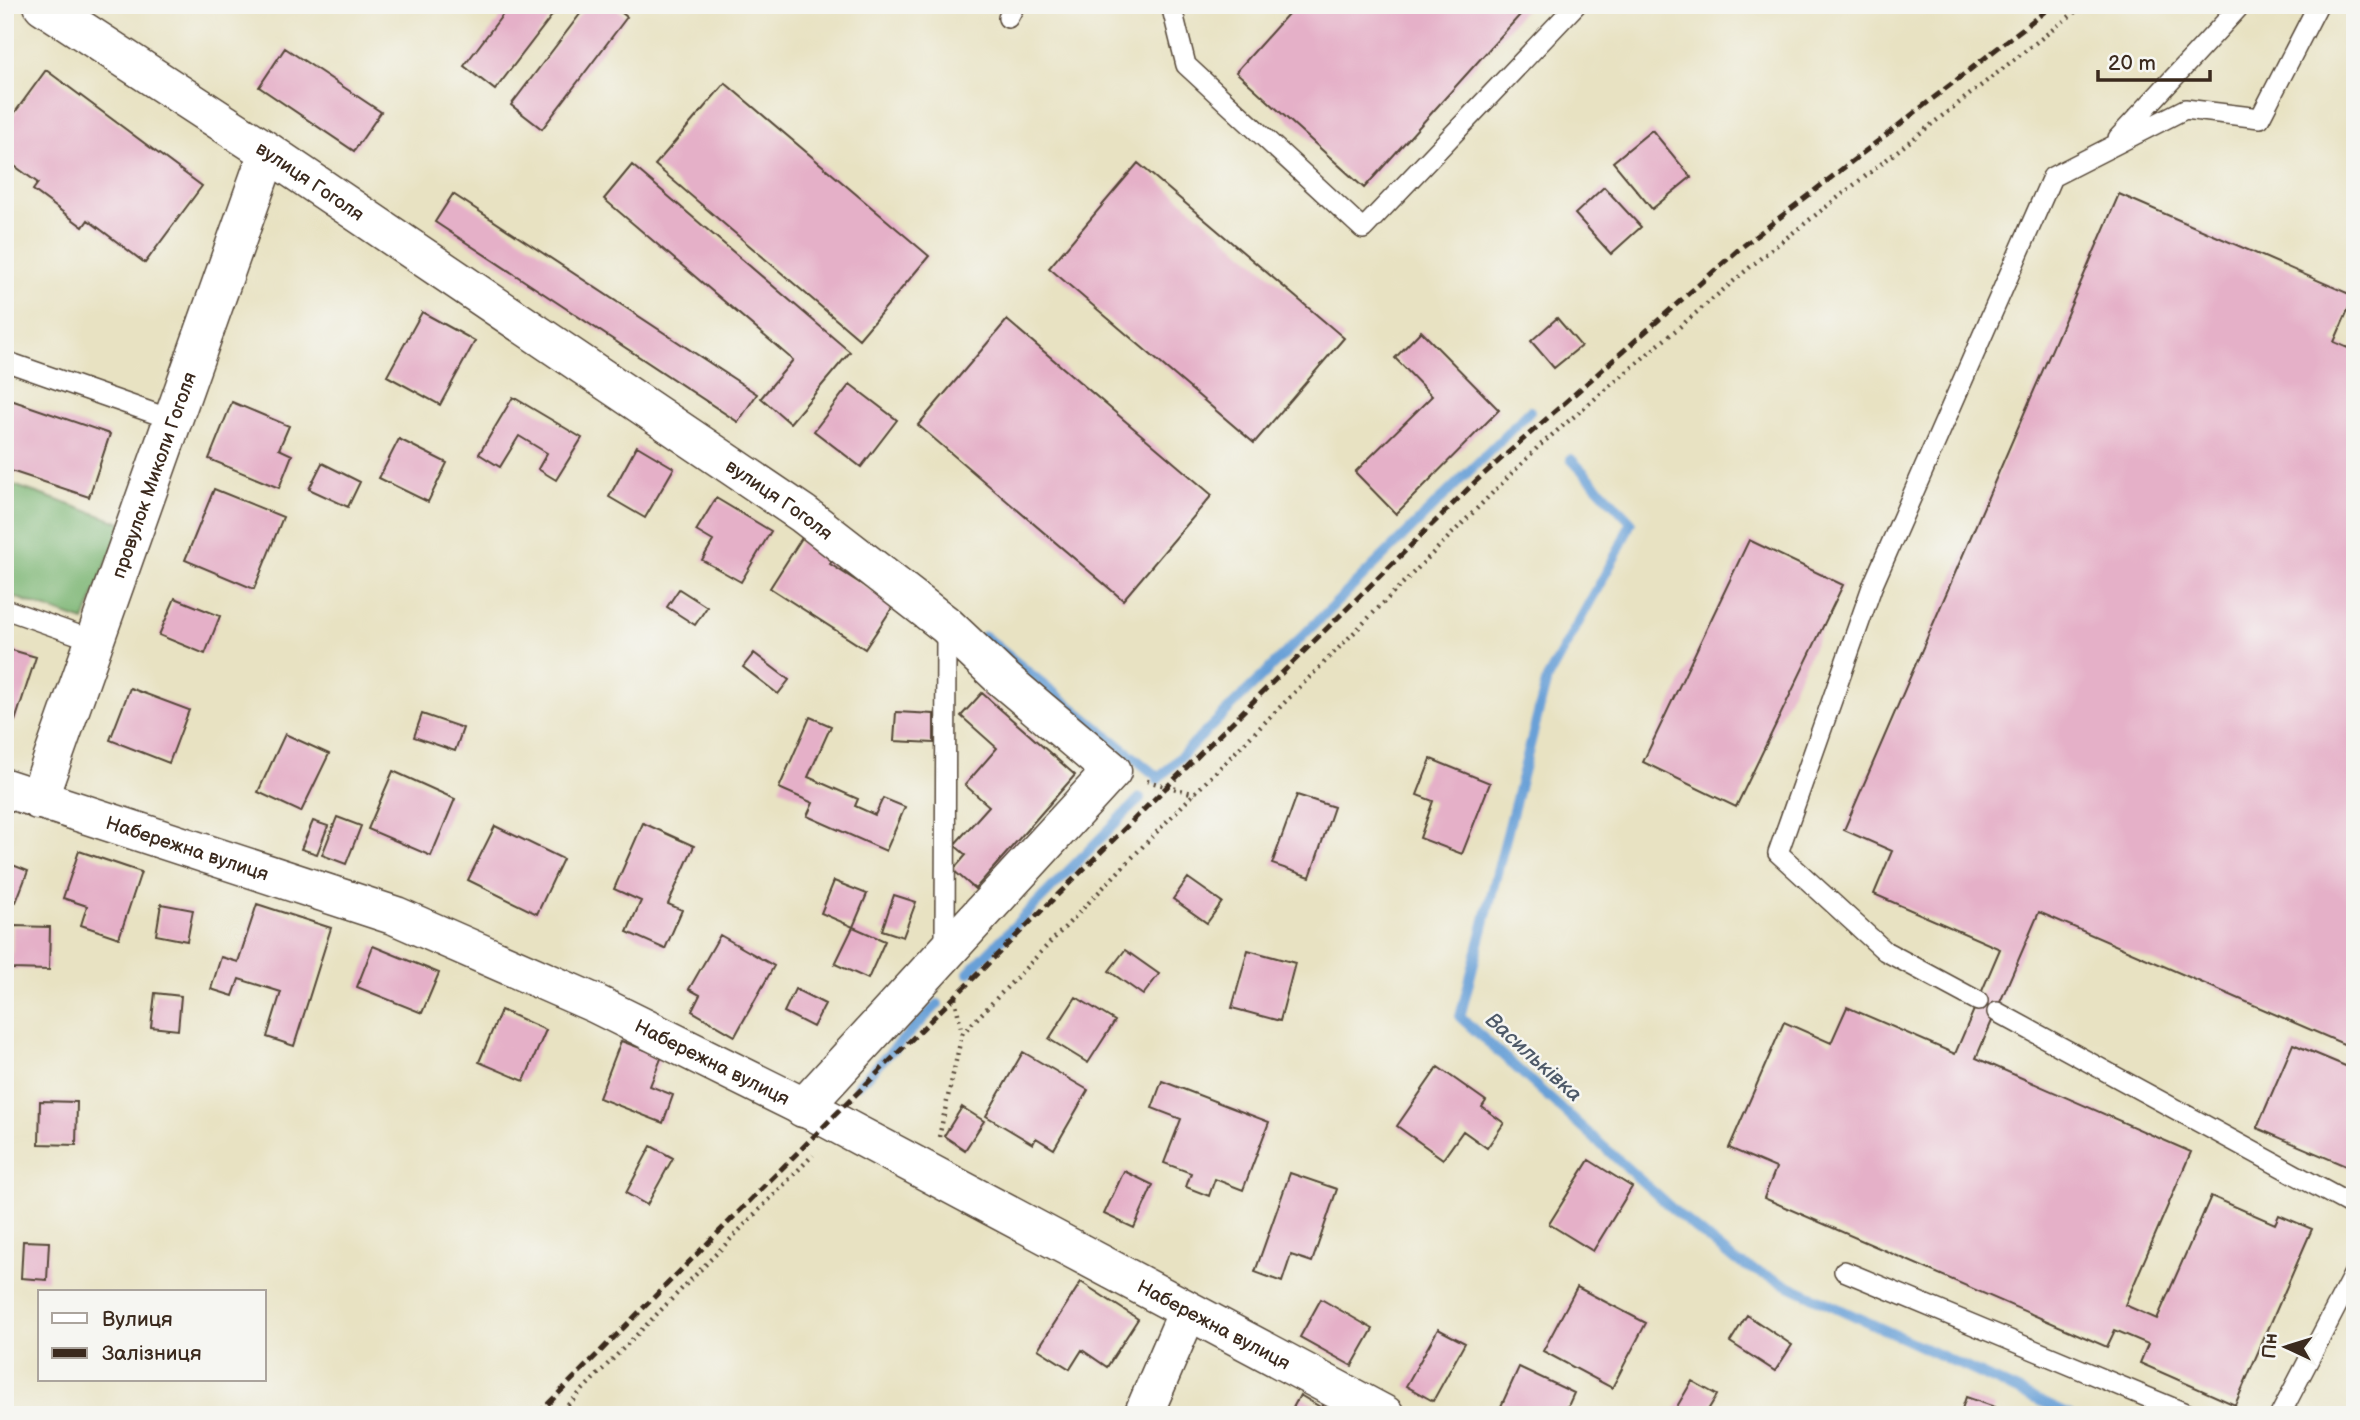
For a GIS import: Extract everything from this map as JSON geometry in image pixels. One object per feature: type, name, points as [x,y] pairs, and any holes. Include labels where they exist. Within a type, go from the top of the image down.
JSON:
[{"type":"street","name":"вулиця Гоголя","points":[[43,5],[268,152],[803,514],[946,625],[1001,677],[1112,771]]},
{"type":"street","name":"провулок Миколи Гоголя","points":[[22,794],[94,641],[268,152]]},
{"type":"street","points":[[803,1108],[1112,771]]},
{"type":"street","name":"Набережна вулиця","points":[[22,794],[396,916],[594,1003],[840,1127],[1385,1415]]},
{"type":"street","points":[[1143,1415],[1188,1311]]},
{"type":"lane","points":[[1171,5],[1186,65],[1363,229],[1576,5]]},
{"type":"lane","points":[[2107,149],[2241,5]]},
{"type":"lane","points":[[1978,1001],[1885,951],[1778,853],[1872,587],[2052,177],[2185,109],[2260,118],[2318,5]]},
{"type":"lane","points":[[5,361],[173,420]]},
{"type":"lane","points":[[5,609],[94,641]]},
{"type":"lane","points":[[945,953],[946,625]]},
{"type":"lane","points":[[1997,1012],[2355,1208]]},
{"type":"lane","points":[[1844,1270],[2190,1415]]},
{"type":"lane","points":[[2280,1415],[2355,1271]]},
{"type":"path","points":[[962,1034],[1538,447],[1762,257],[2084,5]]},
{"type":"path","points":[[1112,771],[1195,794]]},
{"type":"path","points":[[932,1175],[962,1034],[945,953]]},
{"type":"path","points":[[558,1415],[840,1127]]},
{"type":"green space","points":[[5,482],[122,523],[84,621],[5,594]]},
{"type":"building","points":[[510,5],[560,5],[495,90],[464,66]]},
{"type":"building","points":[[587,5],[612,5],[627,17],[542,129],[511,105]]},
{"type":"building","points":[[1296,5],[1529,5],[1364,188],[1236,72]]},
{"type":"building","points":[[285,48],[381,112],[354,151],[259,87]]},
{"type":"building","points":[[46,70],[202,186],[145,263],[88,220],[83,227],[33,190],[38,183],[5,159],[5,126]]},
{"type":"building","points":[[725,83],[929,256],[859,339],[655,165]]},
{"type":"building","points":[[1652,130],[1691,177],[1652,209],[1613,162]]},
{"type":"building","points":[[1138,163],[1344,338],[1254,443],[1049,268]]},
{"type":"building","points":[[632,165],[850,352],[790,423],[761,398],[793,360],[604,199]]},
{"type":"building","points":[[1604,187],[1641,227],[1611,254],[1575,214]]},
{"type":"building","points":[[453,194],[757,394],[738,422],[435,222]]},
{"type":"building","points":[[2119,194],[2354,296],[2334,342],[2355,351],[2355,1049],[2039,912],[1976,1058],[2191,1152],[2125,1305],[2157,1319],[2211,1196],[2275,1224],[2279,1215],[2312,1229],[2235,1405],[2140,1363],[2148,1344],[2115,1330],[2107,1347],[1764,1198],[1776,1168],[1729,1148],[1784,1022],[1831,1043],[1847,1007],[1955,1054],[2000,949],[1874,894],[1892,851],[1844,830]]},
{"type":"building","points":[[422,312],[475,341],[440,405],[387,376]]},
{"type":"building","points":[[1557,318],[1581,346],[1554,368],[1531,341]]},
{"type":"building","points":[[1007,320],[1212,495],[1123,600],[918,425]]},
{"type":"building","points":[[1421,331],[1499,410],[1396,514],[1355,472],[1432,396],[1395,358]]},
{"type":"building","points":[[850,384],[897,420],[861,467],[814,431]]},
{"type":"building","points":[[513,397],[582,438],[556,480],[538,469],[547,453],[519,436],[500,467],[479,454]]},
{"type":"building","points":[[5,398],[110,434],[89,497],[5,469]]},
{"type":"building","points":[[232,402],[289,426],[279,449],[292,455],[279,488],[209,459]]},
{"type":"building","points":[[399,439],[447,463],[428,502],[379,478]]},
{"type":"building","points":[[637,446],[674,468],[645,518],[609,497]]},
{"type":"building","points":[[322,463],[360,482],[348,507],[309,489]]},
{"type":"building","points":[[214,489],[283,517],[254,589],[185,560]]},
{"type":"building","points":[[716,498],[771,531],[741,582],[702,560],[713,541],[696,531]]},
{"type":"building","points":[[807,530],[838,551],[830,564],[894,605],[865,649],[770,588]]},
{"type":"building","points":[[1749,540],[1843,585],[1736,807],[1643,762]]},
{"type":"building","points":[[679,589],[707,607],[695,625],[667,607]]},
{"type":"building","points":[[175,598],[220,616],[205,654],[159,635]]},
{"type":"building","points":[[5,648],[36,657],[15,721],[5,718]]},
{"type":"building","points":[[754,653],[789,680],[778,694],[743,667]]},
{"type":"building","points":[[130,688],[189,710],[169,763],[110,740]]},
{"type":"building","points":[[982,693],[1075,775],[975,889],[953,870],[966,855],[954,845],[989,806],[965,785],[997,748],[961,716]]},
{"type":"building","points":[[896,712],[934,714],[934,743],[894,741]]},
{"type":"building","points":[[422,714],[463,728],[455,751],[414,737]]},
{"type":"building","points":[[810,717],[831,726],[808,777],[858,799],[855,806],[875,815],[883,798],[905,807],[886,851],[807,816],[813,803],[779,788]]},
{"type":"building","points":[[285,734],[329,754],[301,812],[258,792]]},
{"type":"building","points":[[1431,759],[1490,783],[1462,854],[1420,838],[1433,801],[1417,795]]},
{"type":"building","points":[[393,771],[455,799],[431,856],[368,829]]},
{"type":"building","points":[[1297,795],[1334,807],[1310,877],[1272,864]]},
{"type":"building","points":[[337,817],[361,826],[346,864],[322,855]]},
{"type":"building","points":[[313,821],[328,826],[317,854],[301,849]]},
{"type":"building","points":[[643,823],[694,846],[668,904],[682,910],[665,949],[627,932],[641,901],[614,889]]},
{"type":"building","points":[[495,826],[563,859],[537,914],[468,880]]},
{"type":"building","points":[[79,851],[141,872],[119,938],[81,925],[87,906],[63,898]]},
{"type":"building","points":[[5,862],[28,871],[16,902],[5,898]]},
{"type":"building","points":[[1188,878],[1222,902],[1207,923],[1173,899]]},
{"type":"building","points":[[834,881],[867,894],[853,927],[821,913]]},
{"type":"building","points":[[894,895],[916,902],[903,937],[882,930]]},
{"type":"building","points":[[161,904],[193,910],[187,941],[156,935]]},
{"type":"building","points":[[257,904],[331,928],[294,1046],[267,1037],[281,992],[239,979],[233,996],[211,989],[221,957],[238,962]]},
{"type":"building","points":[[13,926],[50,927],[49,970],[12,969]]},
{"type":"building","points":[[853,927],[885,941],[868,979],[835,964]]},
{"type":"building","points":[[720,935],[774,966],[735,1036],[692,1011],[700,995],[689,989]]},
{"type":"building","points":[[373,946],[439,973],[422,1013],[357,987]]},
{"type":"building","points":[[1125,950],[1159,974],[1143,995],[1109,971]]},
{"type":"building","points":[[1248,950],[1295,963],[1280,1021],[1232,1008]]},
{"type":"building","points":[[795,989],[825,1004],[813,1027],[784,1012]]},
{"type":"building","points":[[155,993],[181,996],[178,1030],[151,1027]]},
{"type":"building","points":[[1076,997],[1115,1021],[1088,1063],[1049,1039]]},
{"type":"building","points":[[501,1010],[546,1030],[524,1081],[479,1062]]},
{"type":"building","points":[[621,1041],[662,1056],[650,1086],[673,1095],[663,1123],[599,1098]]},
{"type":"building","points":[[2293,1044],[2355,1070],[2355,1170],[2257,1128]]},
{"type":"building","points":[[1023,1052],[1088,1090],[1054,1149],[1036,1138],[1033,1144],[986,1116]]},
{"type":"building","points":[[1438,1067],[1486,1101],[1482,1107],[1504,1123],[1487,1148],[1463,1131],[1443,1159],[1397,1126]]},
{"type":"building","points":[[1162,1081],[1269,1122],[1243,1190],[1215,1179],[1209,1196],[1186,1187],[1191,1173],[1164,1163],[1181,1119],[1152,1108]]},
{"type":"building","points":[[40,1101],[77,1102],[76,1145],[39,1144]]},
{"type":"building","points":[[962,1107],[984,1121],[965,1150],[944,1136]]},
{"type":"building","points":[[651,1146],[673,1158],[647,1205],[626,1193]]},
{"type":"building","points":[[1589,1160],[1632,1187],[1593,1251],[1549,1224]]},
{"type":"building","points":[[1124,1171],[1153,1185],[1134,1228],[1104,1214]]},
{"type":"building","points":[[1290,1173],[1337,1189],[1312,1262],[1291,1255],[1282,1282],[1255,1272]]},
{"type":"building","points":[[23,1241],[49,1242],[47,1280],[21,1278]]},
{"type":"building","points":[[1081,1282],[1138,1319],[1107,1367],[1082,1350],[1070,1369],[1038,1349]]},
{"type":"building","points":[[1577,1287],[1646,1323],[1612,1388],[1543,1351]]},
{"type":"building","points":[[1321,1299],[1373,1329],[1352,1366],[1300,1337]]},
{"type":"building","points":[[1747,1315],[1792,1345],[1775,1371],[1730,1342]]},
{"type":"building","points":[[1438,1329],[1465,1343],[1433,1401],[1406,1386]]},
{"type":"building","points":[[1519,1367],[1574,1393],[1564,1415],[1497,1415]]},
{"type":"building","points":[[1692,1381],[1717,1395],[1705,1415],[1672,1415]]},
{"type":"building","points":[[1300,1395],[1322,1408],[1325,1401],[1348,1415],[1289,1415]]},
{"type":"building","points":[[1966,1397],[1995,1407],[1992,1415],[1960,1415]]},
{"type":"waterway","points":[[1157,780],[1530,411]]},
{"type":"waterway","name":"Васильківка","points":[[1571,459],[1631,522],[1618,551],[1547,679],[1460,1017],[1678,1214],[1735,1261],[2070,1415]]},
{"type":"waterway","points":[[984,636],[1159,778]]},
{"type":"waterway","points":[[968,973],[1140,798]]},
{"type":"waterway","points":[[858,1085],[938,1004]]},
{"type":"railway","points":[[537,1415],[830,1120],[1476,481],[1738,250],[2053,5]]}]
